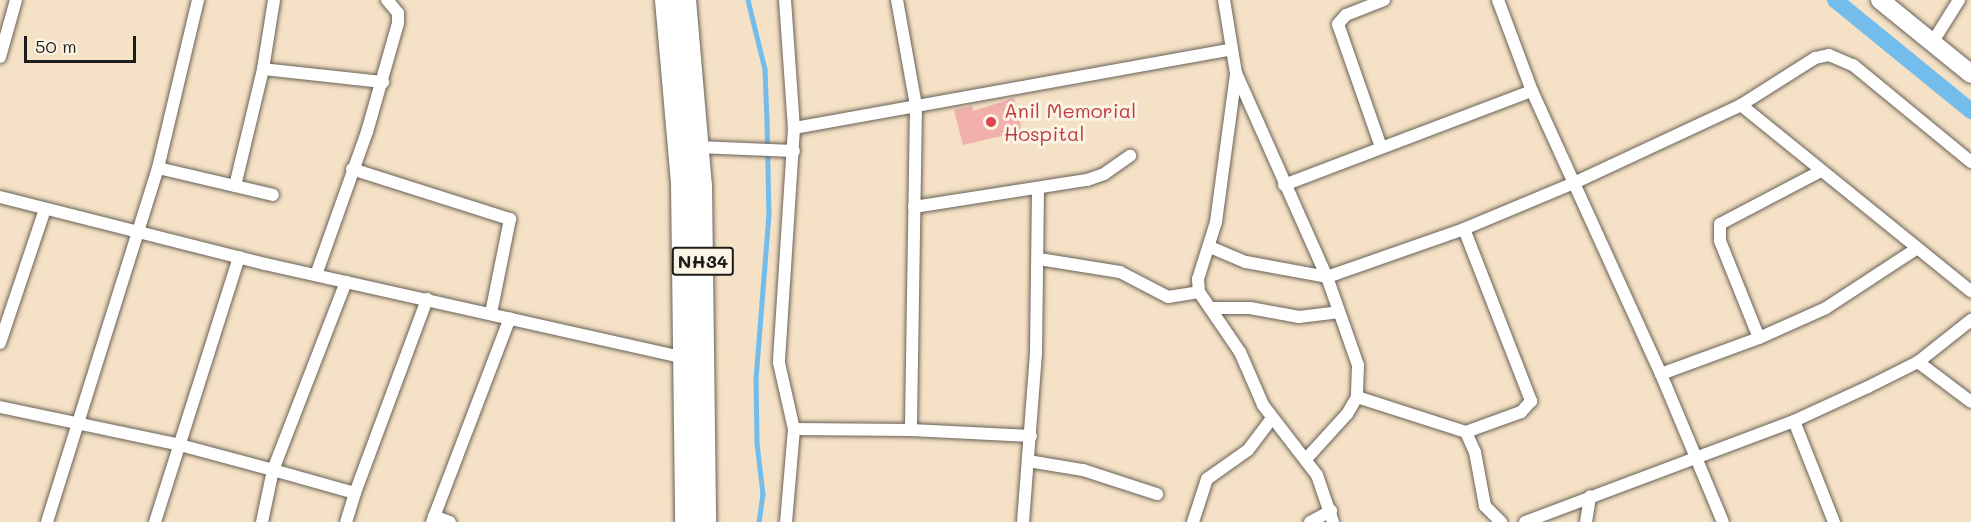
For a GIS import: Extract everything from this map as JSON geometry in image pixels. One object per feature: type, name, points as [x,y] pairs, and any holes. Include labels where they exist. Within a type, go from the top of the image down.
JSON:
[{"type":"highway","name":"NH34","points":[[666,0],[682,182],[686,522]]},
{"type":"highway","name":"NH34","points":[[685,0],[703,249],[705,522]]},
{"type":"street","points":[[0,57],[16,0]]},
{"type":"street","points":[[47,522],[81,424],[158,168],[198,0]]},
{"type":"street","points":[[235,186],[263,69],[274,0]]},
{"type":"street","points":[[316,275],[383,82],[398,23],[398,13],[387,0]]},
{"type":"street","points":[[785,0],[794,128],[779,363],[794,429],[786,522]]},
{"type":"street","points":[[897,0],[916,106],[911,430]]},
{"type":"street","points":[[1224,0],[1236,73],[1327,277],[1358,365],[1357,397],[1347,414],[1306,459]]},
{"type":"street","points":[[1381,147],[1338,24],[1346,15],[1383,0]]},
{"type":"street","points":[[1498,0],[1532,91],[1661,374],[1723,522]]},
{"type":"street","points":[[1880,0],[1971,74]]},
{"type":"street","points":[[1932,43],[1959,0]]},
{"type":"street","points":[[794,128],[1231,49]]},
{"type":"street","points":[[1210,247],[1246,262],[1327,277],[1464,229],[1574,183],[1741,105],[1815,58],[1840,57],[1971,162]]},
{"type":"street","points":[[263,69],[383,82]]},
{"type":"street","points":[[1236,73],[1210,247],[1198,279],[1199,292],[1240,352],[1272,418],[1317,474],[1333,517],[1310,522]]},
{"type":"street","points":[[1284,185],[1532,91]]},
{"type":"street","points":[[1741,105],[1916,249],[1971,291]]},
{"type":"street","points":[[697,147],[794,151]]},
{"type":"street","points":[[914,207],[1038,191],[1104,174],[1130,156]]},
{"type":"street","points":[[158,168],[273,195]]},
{"type":"street","points":[[352,169],[510,219],[491,313]]},
{"type":"street","points":[[1759,338],[1720,242],[1720,224],[1821,171]]},
{"type":"street","points":[[1023,522],[1040,259],[1038,191]]},
{"type":"street","points":[[0,197],[239,257],[685,358]]},
{"type":"street","points":[[0,342],[45,209]]},
{"type":"street","points":[[1357,397],[1466,432],[1521,412],[1531,401],[1464,229]]},
{"type":"street","points":[[1661,374],[1759,338],[1826,308],[1916,249]]},
{"type":"street","points":[[155,522],[239,257]]},
{"type":"street","points":[[1040,259],[1120,272],[1168,297],[1199,292]]},
{"type":"street","points":[[262,522],[273,470],[346,282]]},
{"type":"street","points":[[346,522],[427,299]]},
{"type":"street","points":[[1210,309],[1250,308],[1299,317],[1338,312]]},
{"type":"street","points":[[450,522],[433,519],[510,318]]},
{"type":"street","points":[[1525,522],[1794,421],[1918,362],[1971,320]]},
{"type":"street","points":[[1918,362],[1971,402]]},
{"type":"street","points":[[0,407],[180,445],[355,493]]},
{"type":"street","points":[[1192,522],[1207,478],[1248,450],[1272,418]]},
{"type":"street","points":[[1794,421],[1834,522]]},
{"type":"street","points":[[794,429],[911,430],[1030,436]]},
{"type":"street","points":[[1466,432],[1475,452],[1485,506],[1501,522]]},
{"type":"street","points":[[1028,461],[1083,470],[1158,494]]},
{"type":"street","points":[[1587,522],[1590,496]]},
{"type":"building","points":[[1014,98],[1022,131],[963,145],[954,110],[972,106],[973,111]]},
{"type":"waterway","points":[[748,0],[765,69],[769,214],[756,378],[757,443],[763,494],[759,522]]},
{"type":"waterway","points":[[1835,0],[1971,111]]},
{"type":"place","name":"Anil Memorial Hospital","points":[[991,122]]}]
